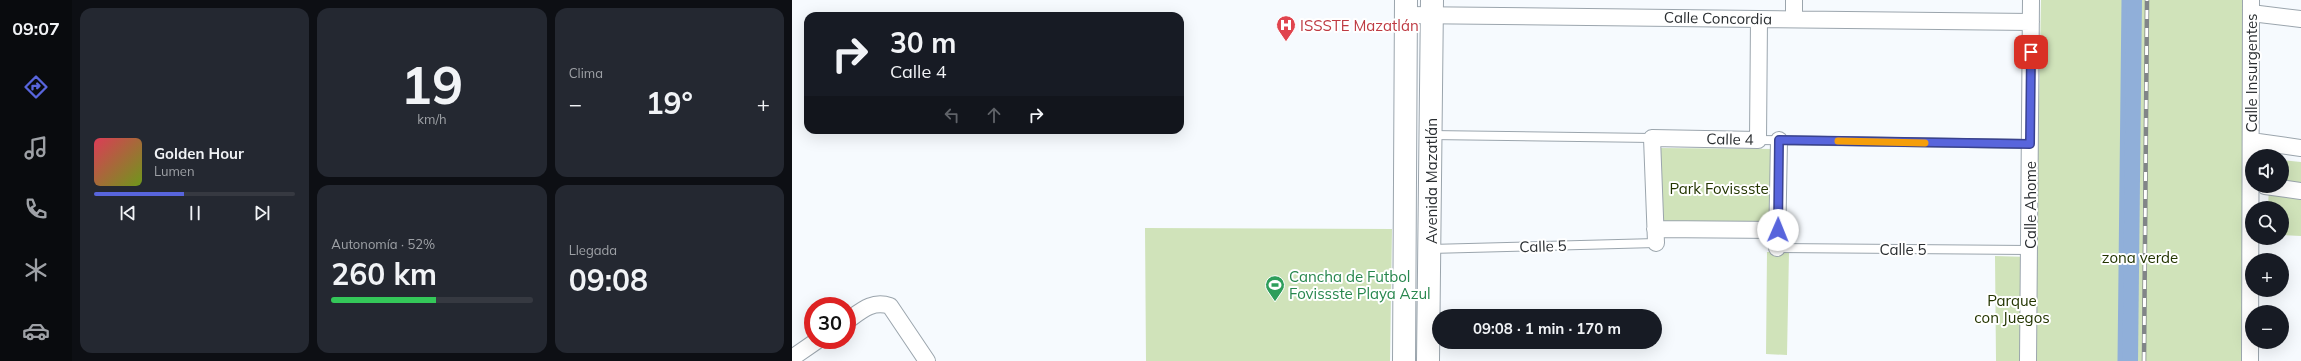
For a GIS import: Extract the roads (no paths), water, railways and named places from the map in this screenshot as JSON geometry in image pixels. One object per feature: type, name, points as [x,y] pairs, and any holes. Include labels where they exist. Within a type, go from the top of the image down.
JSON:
[{"type":"street","points":[[1794,0],[1794,19]]},
{"type":"street","name":"Calle Ahome","points":[[2028,361],[2031,0]]},
{"type":"street","name":"Calle Concordia","points":[[1406,7],[1759,19],[2031,22]]},
{"type":"street","name":"Avenida Mazatlán","points":[[1404,361],[1406,7]]},
{"type":"street","name":"Avenida Mazatlán","points":[[1428,361],[1432,7]]},
{"type":"street","points":[[2251,7],[2301,19]]},
{"type":"street","name":"Calle Insurgentes","points":[[2251,7],[2251,149]]},
{"type":"street","points":[[1758,140],[1759,19]]},
{"type":"street","points":[[1652,138],[1656,236],[1778,230]]},
{"type":"street","name":"Calle 4","points":[[1652,138],[1758,140]]},
{"type":"street","points":[[1777,248],[1779,140]]},
{"type":"street","points":[[2250,141],[2301,148]]},
{"type":"street","points":[[2289,189],[2301,191]]},
{"type":"street","name":"Calle Insurgentes","points":[[2250,361],[2256,193]]},
{"type":"street","points":[[856,315],[870,305],[880,303],[890,306],[927,361]]},
{"type":"street","points":[[792,358],[805,349]]},
{"type":"lane","name":"Calle 4","points":[[1430,135],[1652,138]]},
{"type":"lane","name":"Calle 4","points":[[1758,140],[2030,144]]},
{"type":"lane","name":"Calle 5","points":[[1430,249],[1656,236]]},
{"type":"lane","name":"Calle 5","points":[[1777,248],[2029,250]]},
{"type":"water","points":[[2124,0],[2142,0],[2138,361],[2120,361]]},
{"type":"waterway","points":[[2120,361],[2124,0]]},
{"type":"railway","points":[[2144,361],[2147,0]]},
{"type":"place","name":"ISSSTE Mazatlán","points":[[1286,42]]},
{"type":"place","name":"Cancha de Futbol Fovissste Playa Azul","points":[[1275,302]]},
{"type":"park label","name":"Park Fovissste","points":[[1719,188]]},
{"type":"park label","name":"zona verde","points":[[2140,257]]},
{"type":"park label","name":"Parque con Juegos","points":[[2012,308]]}]
